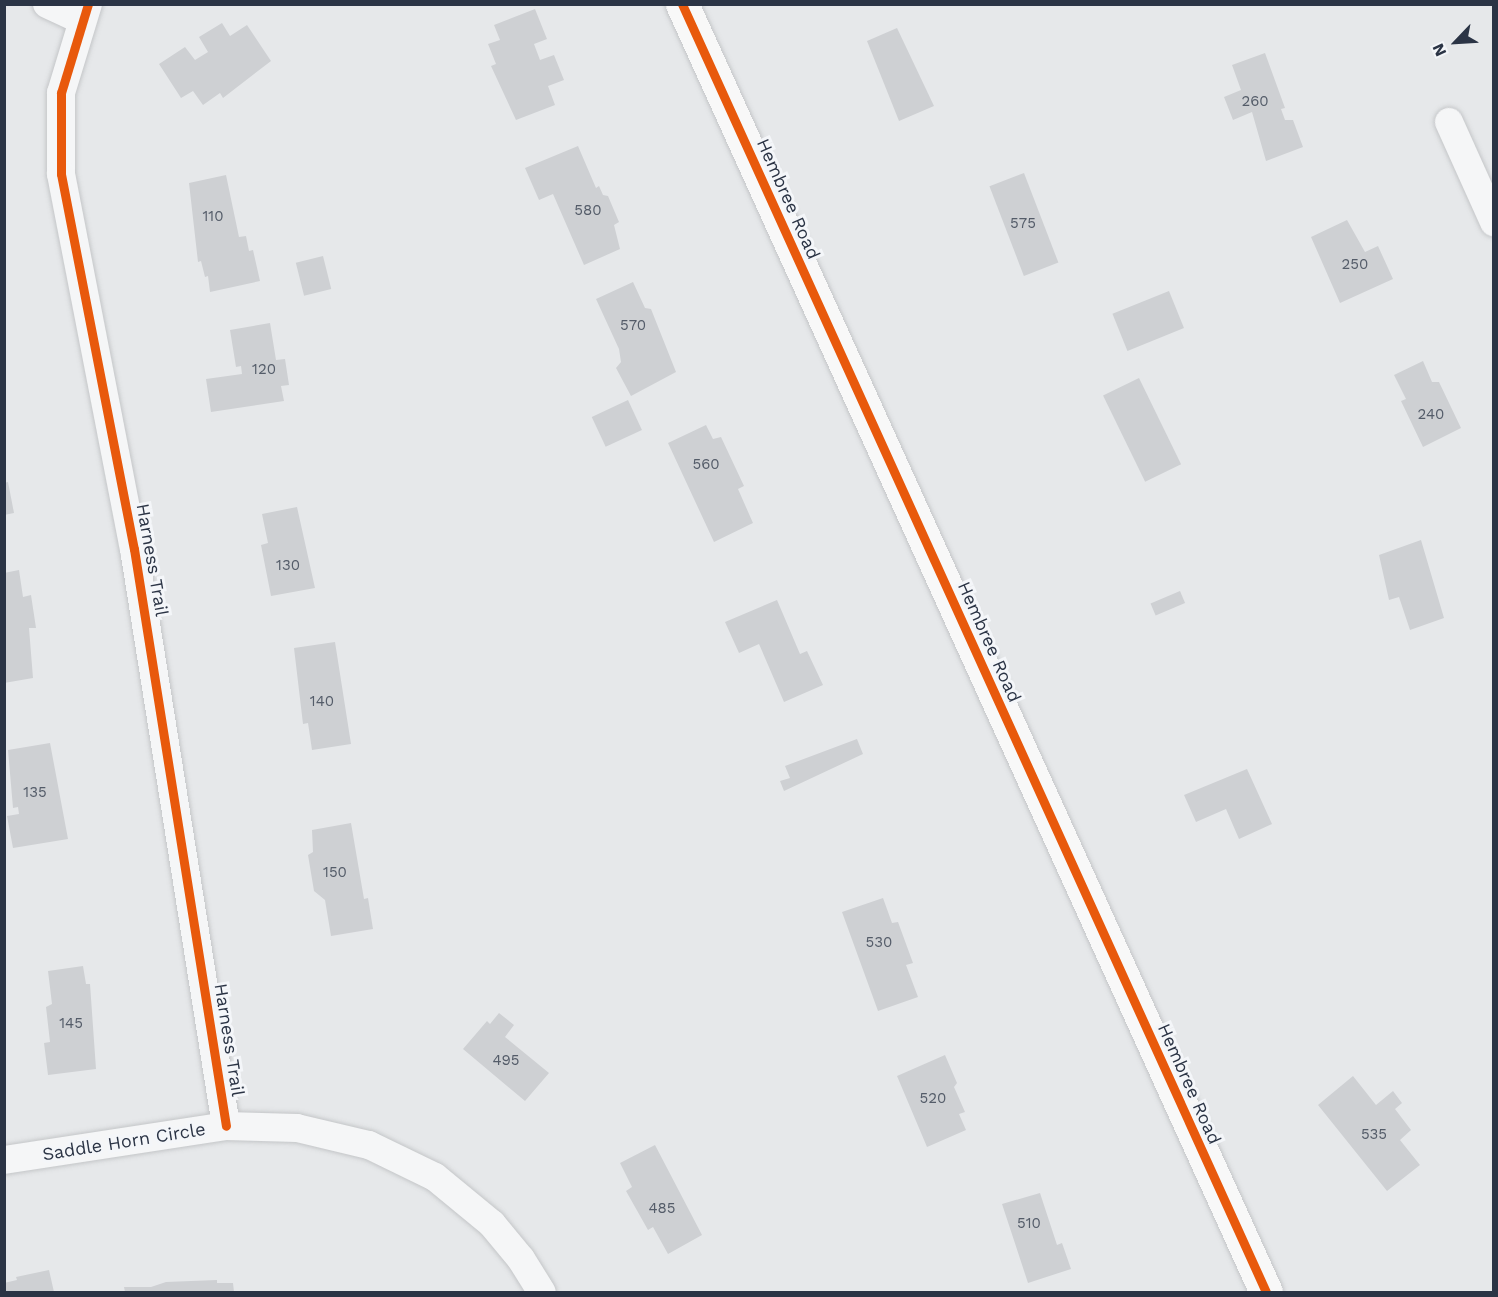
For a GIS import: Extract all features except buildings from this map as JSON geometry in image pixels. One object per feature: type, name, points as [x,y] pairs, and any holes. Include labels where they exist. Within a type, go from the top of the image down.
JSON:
[{"type":"street","points":[[47,4],[85,12]]},
{"type":"street","name":"Hembree Road","points":[[682,4],[1266,1293]]},
{"type":"street","name":"Harness Trail","points":[[85,12],[62,93],[61,174],[134,549],[226,1126]]},
{"type":"street","points":[[1449,122],[1494,222]]},
{"type":"street","name":"Saddle Horn Circle","points":[[4,1160],[226,1126],[297,1128],[369,1145],[435,1178],[492,1224],[521,1259],[542,1293]]},
{"type":"cycle path","points":[[88,4],[61,93],[61,174],[134,549],[226,1126]]},
{"type":"cycle path","points":[[682,4],[1266,1292]]}]
